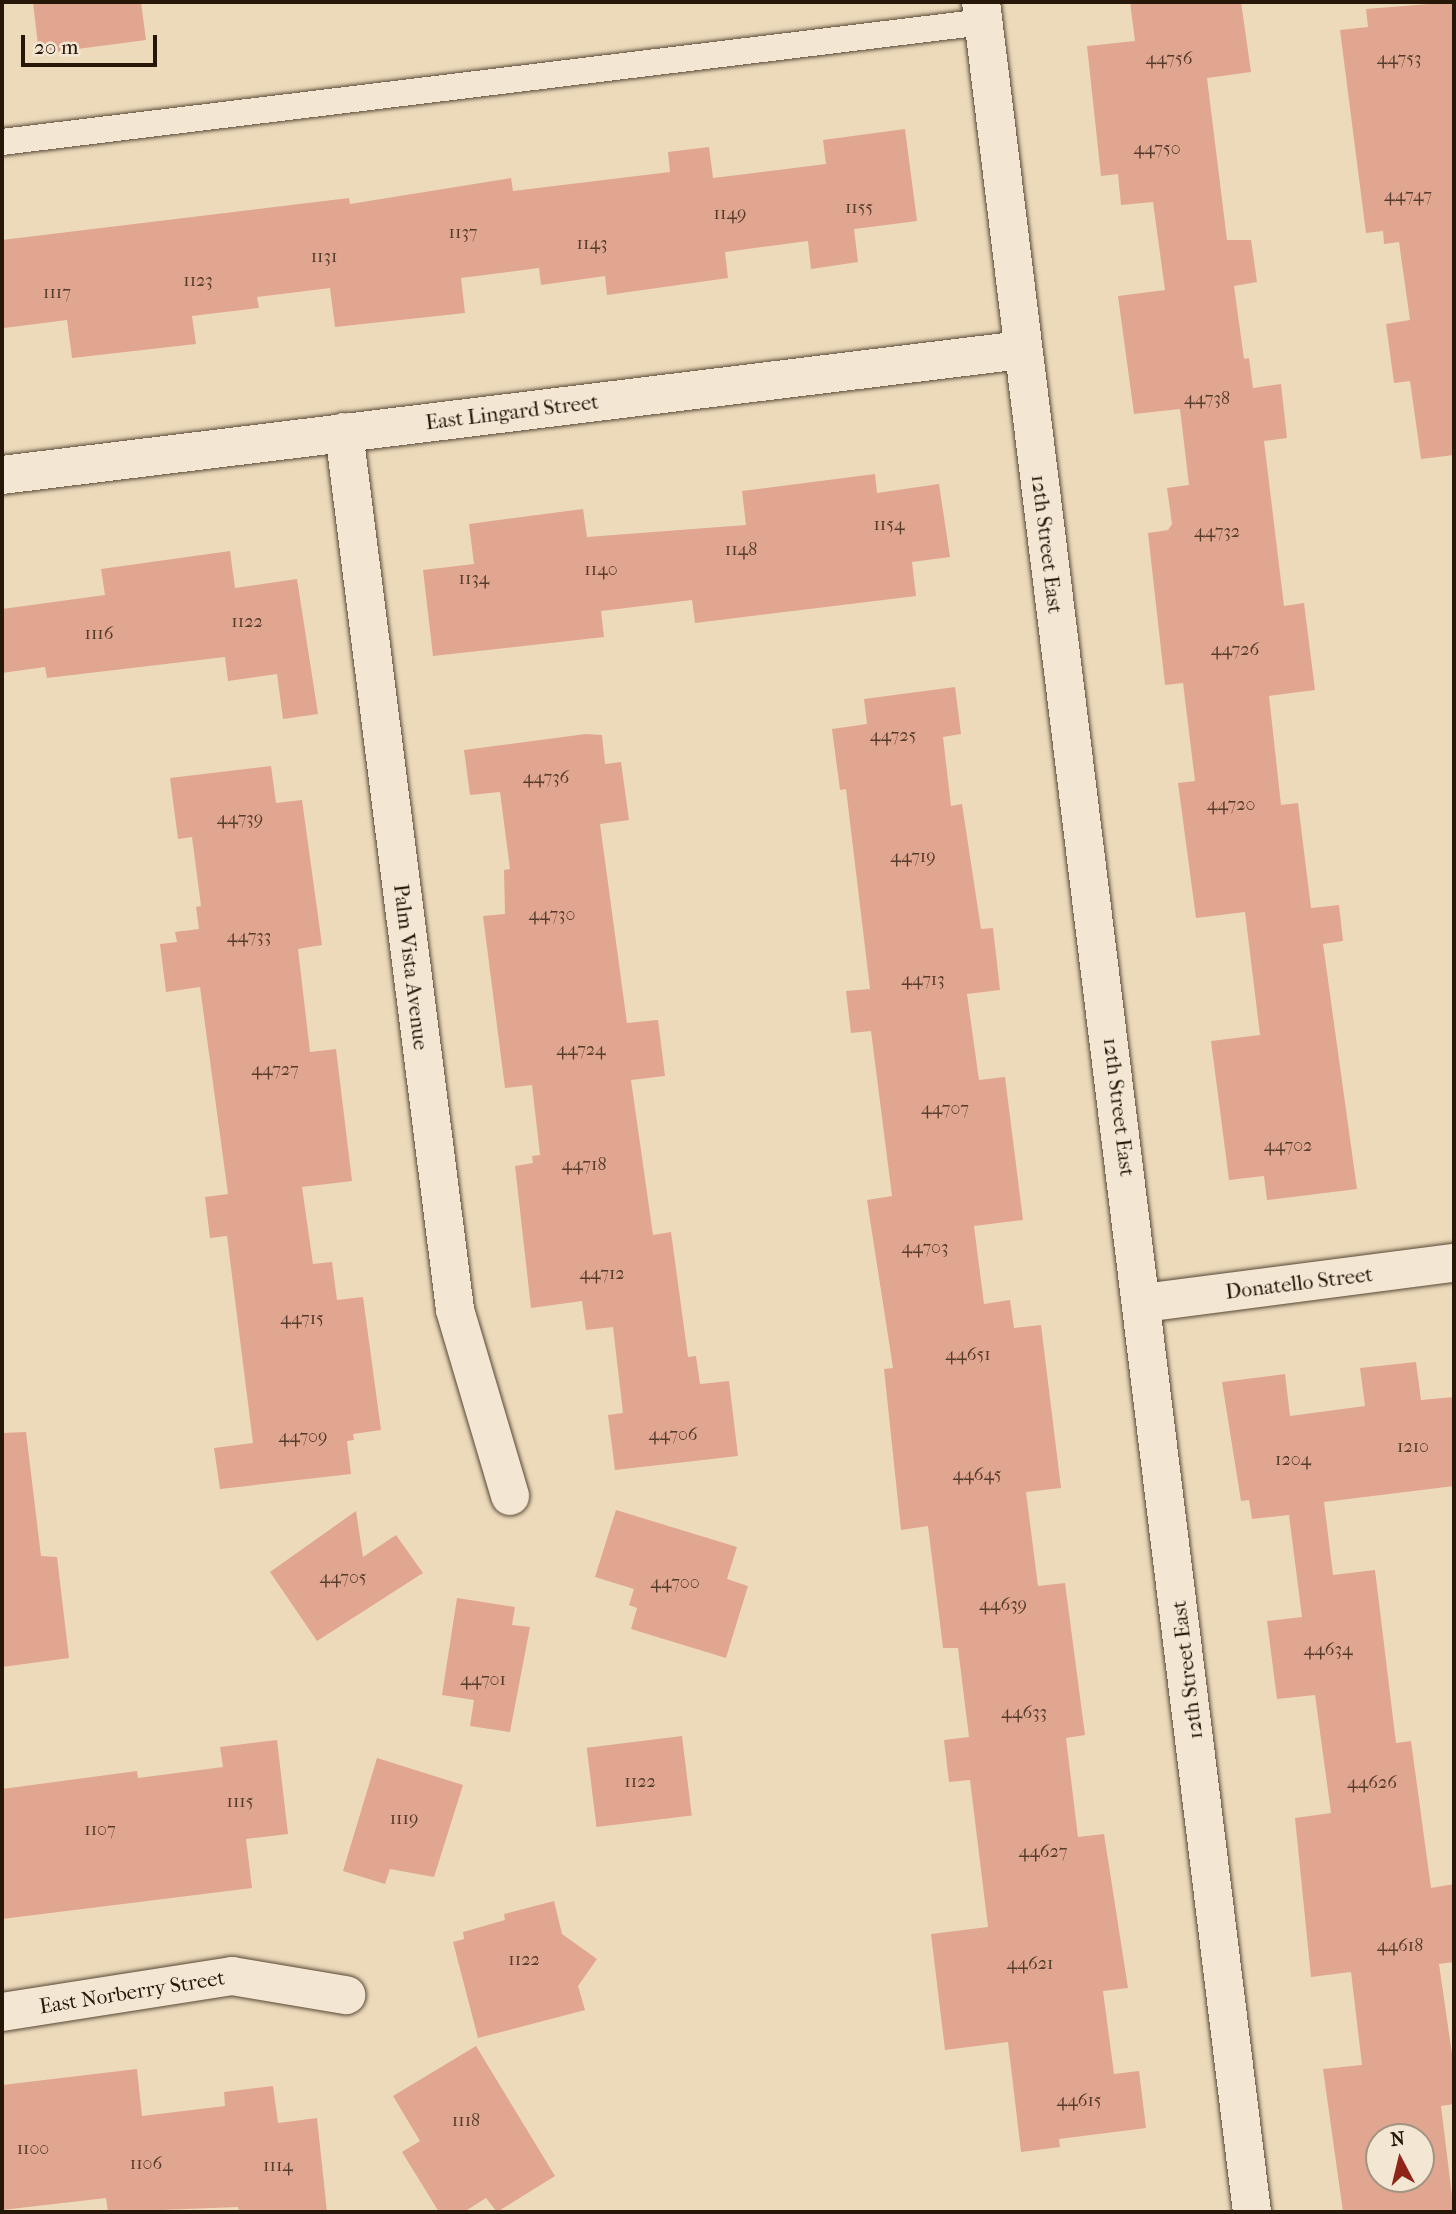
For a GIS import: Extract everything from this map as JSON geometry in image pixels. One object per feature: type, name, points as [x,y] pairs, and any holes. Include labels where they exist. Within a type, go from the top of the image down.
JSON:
[{"type":"street","name":"12th Street East","points":[[982,12],[1022,350],[1144,1303],[1252,2212]]},
{"type":"street","name":"East Lingard Street","points":[[2,475],[1022,350]]},
{"type":"street","name":"Palm Vista Avenue","points":[[344,432],[454,1310],[510,1496]]},
{"type":"street","name":"Donatello Street","points":[[1144,1303],[1454,1263]]},
{"type":"street","name":"East Norberry Street","points":[[2,2012],[232,1976],[346,1995]]},
{"type":"lane","points":[[2,142],[982,12]]},
{"type":"building","points":[[33,2],[141,2],[146,40],[39,54]]},
{"type":"building","points":[[1130,2],[1241,2],[1251,72],[1207,78],[1227,240],[1251,240],[1257,282],[1234,286],[1244,359],[1249,358],[1253,388],[1281,384],[1287,438],[1264,441],[1284,606],[1304,603],[1315,690],[1269,696],[1281,805],[1298,803],[1311,908],[1339,905],[1343,941],[1323,944],[1357,1189],[1267,1200],[1264,1176],[1229,1180],[1211,1041],[1260,1035],[1245,912],[1196,918],[1178,783],[1195,781],[1183,683],[1165,685],[1148,533],[1168,530],[1172,524],[1167,488],[1189,485],[1180,409],[1134,414],[1118,296],[1165,290],[1153,202],[1121,205],[1118,174],[1101,176],[1087,46],[1135,41]]},
{"type":"building","points":[[1454,2],[1454,455],[1421,459],[1410,381],[1394,383],[1386,324],[1410,320],[1399,242],[1384,244],[1383,231],[1366,233],[1340,30],[1368,27],[1366,9]]},
{"type":"building","points":[[905,129],[917,221],[854,229],[858,262],[811,269],[808,241],[725,252],[728,278],[607,295],[605,276],[541,285],[539,268],[461,278],[465,313],[335,327],[330,288],[257,297],[259,308],[192,316],[196,344],[72,358],[67,320],[4,328],[2,240],[349,198],[350,204],[511,178],[513,191],[670,172],[668,152],[709,147],[713,178],[826,164],[823,140]]},
{"type":"building","points":[[875,474],[877,493],[939,484],[950,557],[912,562],[916,596],[695,623],[692,600],[601,611],[604,637],[433,656],[423,570],[474,564],[469,524],[583,509],[587,537],[746,525],[742,491]]},
{"type":"building","points":[[230,551],[235,588],[297,579],[318,714],[283,719],[277,674],[228,681],[225,657],[47,678],[45,667],[2,673],[2,609],[105,595],[101,569]]},
{"type":"building","points":[[955,687],[961,734],[943,737],[951,806],[962,804],[981,929],[993,928],[1000,990],[967,994],[979,1080],[1005,1077],[1023,1220],[974,1226],[984,1304],[1010,1300],[1014,1328],[1041,1325],[1061,1488],[1026,1492],[1038,1586],[1065,1583],[1085,1735],[1066,1738],[1078,1837],[1104,1834],[1128,1988],[1103,1991],[1114,2074],[1139,2071],[1146,2128],[1059,2139],[1060,2147],[1021,2152],[1008,2042],[945,2050],[931,1934],[988,1927],[970,1780],[949,1782],[944,1740],[969,1737],[958,1648],[943,1648],[928,1526],[901,1530],[884,1369],[893,1368],[867,1200],[892,1196],[871,1031],[851,1033],[846,991],[870,989],[846,789],[840,790],[832,729],[867,724],[864,699]]},
{"type":"building","points":[[586,734],[602,735],[605,764],[621,762],[629,820],[600,824],[627,1023],[658,1020],[665,1076],[631,1080],[653,1235],[671,1232],[688,1357],[696,1356],[700,1384],[729,1381],[738,1456],[615,1470],[608,1415],[623,1413],[613,1327],[586,1330],[582,1301],[531,1308],[515,1166],[533,1163],[532,1156],[540,1155],[532,1085],[505,1088],[483,916],[505,914],[504,870],[510,869],[500,792],[470,795],[464,750]]},
{"type":"building","points":[[271,766],[276,803],[302,800],[322,945],[298,949],[310,1052],[336,1049],[352,1181],[302,1187],[313,1264],[332,1262],[337,1300],[363,1297],[381,1430],[353,1434],[354,1440],[347,1441],[351,1474],[220,1489],[214,1448],[253,1443],[227,1236],[210,1238],[205,1197],[228,1194],[200,987],[166,992],[160,944],[177,942],[175,932],[199,929],[196,907],[201,906],[192,837],[178,839],[170,778]]},
{"type":"building","points":[[1416,1362],[1421,1400],[1454,1397],[1454,1486],[1324,1502],[1333,1575],[1375,1570],[1396,1743],[1411,1741],[1431,1888],[1454,1884],[1454,1962],[1439,1964],[1454,2068],[1454,2104],[1441,2106],[1454,2212],[1343,2212],[1323,2069],[1362,2065],[1351,1972],[1311,1977],[1295,1818],[1331,1813],[1315,1695],[1277,1699],[1267,1621],[1302,1617],[1289,1515],[1252,1519],[1249,1500],[1241,1501],[1222,1382],[1285,1374],[1290,1416],[1365,1406],[1360,1368]]},
{"type":"building","points":[[26,1432],[41,1556],[57,1557],[69,1658],[2,1667],[2,1433]]},
{"type":"building","points":[[616,1510],[737,1547],[727,1579],[748,1586],[726,1658],[631,1629],[637,1608],[629,1605],[634,1589],[595,1577]]},
{"type":"building","points":[[356,1511],[363,1557],[396,1535],[423,1573],[317,1641],[270,1572]]},
{"type":"building","points":[[457,1598],[515,1607],[512,1625],[530,1627],[510,1732],[470,1726],[474,1700],[442,1695]]},
{"type":"building","points":[[682,1736],[692,1815],[596,1827],[587,1748]]},
{"type":"building","points":[[277,1740],[288,1834],[246,1839],[252,1888],[2,1919],[2,1789],[137,1771],[138,1778],[223,1767],[220,1747]]},
{"type":"building","points":[[377,1758],[463,1785],[434,1877],[390,1869],[385,1884],[343,1871]]},
{"type":"building","points":[[554,1901],[562,1934],[597,1959],[578,1986],[585,2010],[478,2038],[453,1942],[464,1939],[463,1932],[505,1920],[504,1914]]},
{"type":"building","points":[[476,2046],[555,2176],[497,2212],[486,2198],[464,2212],[439,2212],[402,2152],[420,2141],[393,2096]]},
{"type":"building","points":[[137,2069],[142,2116],[225,2106],[224,2092],[273,2086],[278,2123],[317,2118],[327,2212],[239,2212],[238,2207],[108,2212],[106,2198],[2,2210],[2,2085]]}]
